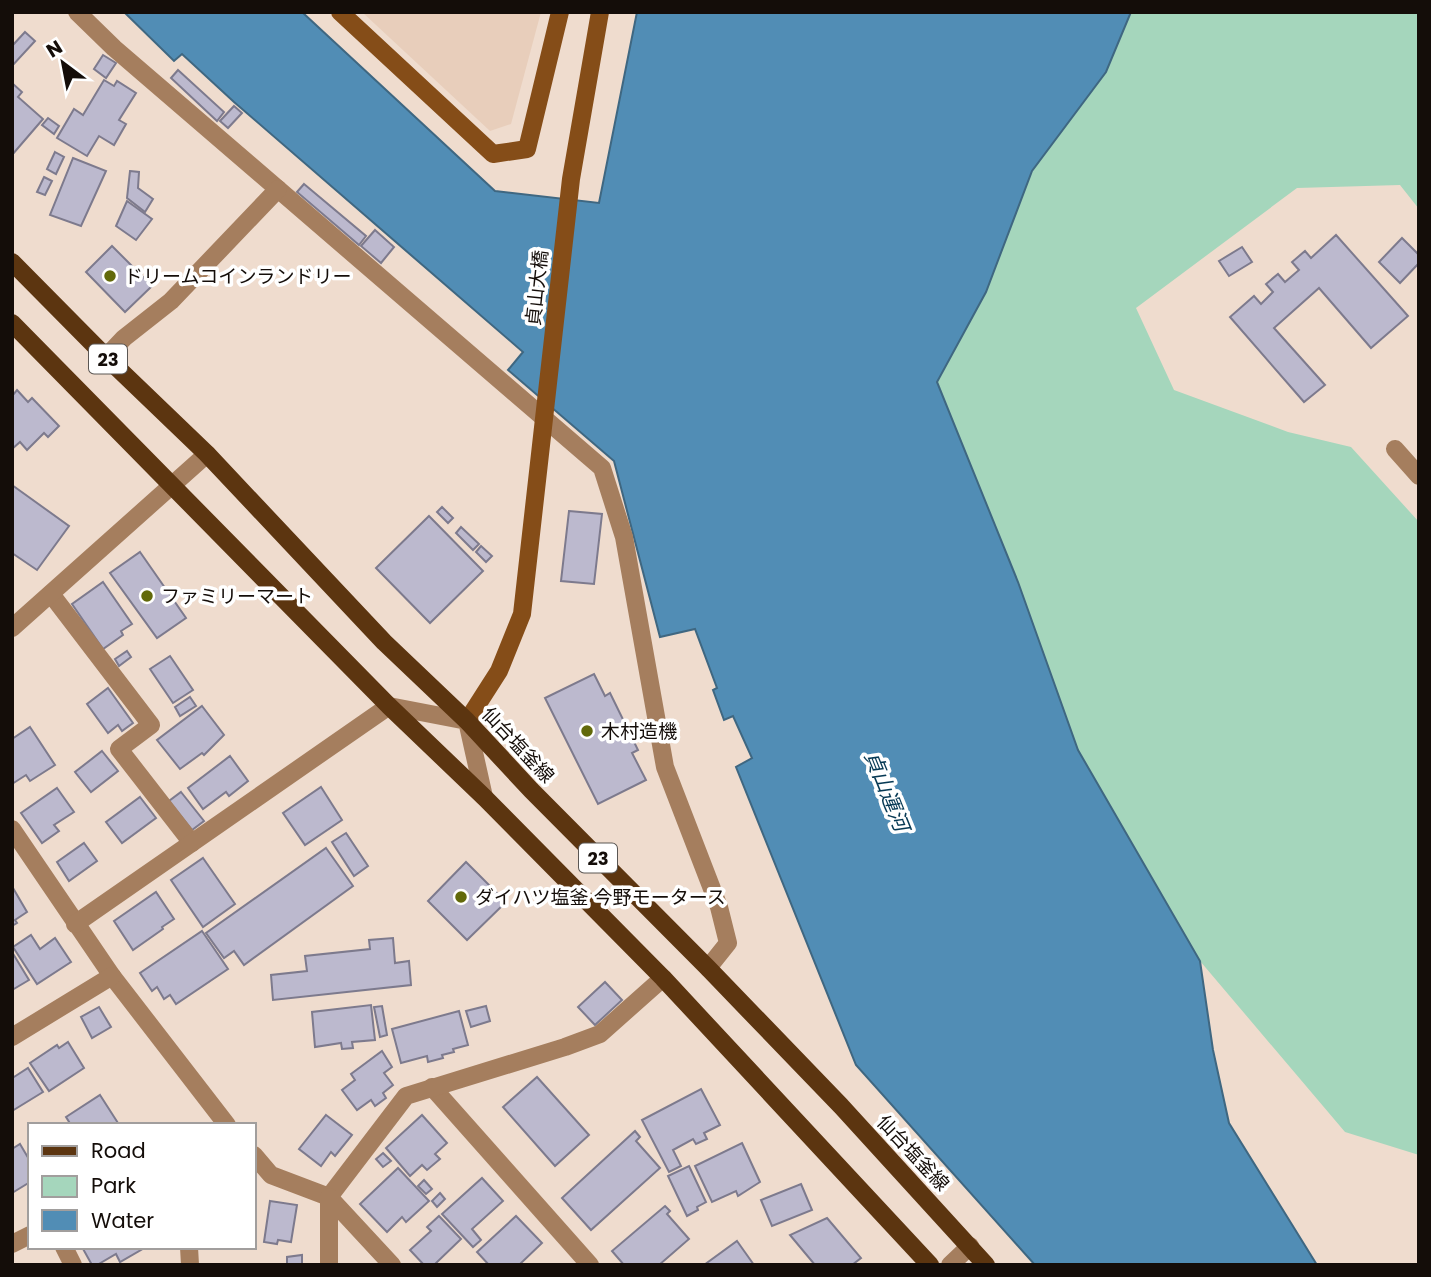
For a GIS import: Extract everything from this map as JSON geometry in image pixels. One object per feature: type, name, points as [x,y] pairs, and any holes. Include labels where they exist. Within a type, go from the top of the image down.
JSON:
[{"type":"main road","name":"仙台塩釜線","points":[[12,262],[207,454],[384,642],[467,721],[531,790],[708,968],[841,1106],[986,1265]]},
{"type":"main road","name":"23","points":[[12,323],[389,706],[484,797],[663,978],[930,1265]]},
{"type":"street","points":[[76,12],[114,48],[602,468],[624,537],[666,767],[719,907],[728,943],[708,968]]},
{"type":"street","points":[[340,12],[493,154],[527,149],[560,12]]},
{"type":"street","name":"貞山大橋","points":[[467,721],[499,671],[522,614],[571,179],[600,12]]},
{"type":"street","points":[[106,357],[124,338],[171,301],[278,189]]},
{"type":"street","points":[[1395,449],[1419,476]]},
{"type":"street","points":[[12,628],[207,454]]},
{"type":"street","points":[[51,594],[151,725],[119,749],[192,843]]},
{"type":"street","points":[[75,924],[389,706],[467,721],[484,797]]},
{"type":"street","points":[[12,829],[112,976],[225,1123]]},
{"type":"street","points":[[12,1037],[112,976]]},
{"type":"street","points":[[329,1265],[329,1197],[405,1096],[600,1034],[663,978]]},
{"type":"street","points":[[432,1087],[590,1265]]},
{"type":"street","points":[[256,1157],[271,1175],[329,1197],[392,1265]]},
{"type":"street","points":[[12,1244],[28,1236]]},
{"type":"street","points":[[950,1265],[970,1246]]},
{"type":"street","points":[[65,1249],[73,1265]]},
{"type":"shaded area","points":[[362,12],[541,12],[511,124],[490,131]]},
{"type":"green space","points":[[1131,12],[1419,14],[1419,209],[1400,185],[1297,188],[1136,308],[1174,390],[1288,432],[1351,447],[1419,522],[1419,1155],[1345,1132],[1200,961],[1078,750],[1018,582],[937,381],[986,292],[1032,171],[1106,72]]},
{"type":"water","name":"貞山運河","points":[[124,12],[302,12],[495,191],[599,203],[637,12],[1131,12],[1106,72],[1032,171],[986,292],[937,382],[1018,582],[1078,750],[1200,961],[1213,1050],[1229,1123],[1317,1265],[1035,1265],[856,1065],[736,767],[752,758],[733,716],[724,720],[713,690],[717,688],[695,629],[660,637],[614,461],[508,370],[523,352],[182,54],[174,61]]},
{"type":"building","points":[[25,32],[35,41],[12,66],[12,46]]},
{"type":"building","points":[[103,55],[116,63],[106,78],[94,69]]},
{"type":"building","points":[[178,70],[224,112],[217,121],[171,78]]},
{"type":"building","points":[[104,80],[114,86],[117,81],[136,93],[119,120],[126,124],[114,145],[99,136],[87,156],[57,138],[74,109],[83,115]]},
{"type":"building","points":[[12,83],[22,92],[18,97],[43,119],[12,155]]},
{"type":"building","points":[[234,106],[242,113],[228,128],[220,121]]},
{"type":"building","points":[[48,118],[59,126],[54,134],[42,125]]},
{"type":"building","points":[[55,152],[64,157],[56,174],[47,169]]},
{"type":"building","points":[[73,158],[106,171],[81,226],[50,215]]},
{"type":"building","points":[[130,171],[139,172],[138,188],[153,199],[145,212],[127,198]]},
{"type":"building","points":[[44,177],[52,181],[45,195],[37,192]]},
{"type":"building","points":[[304,184],[366,236],[359,245],[297,192]]},
{"type":"building","points":[[127,201],[152,219],[136,240],[116,226]]},
{"type":"building","points":[[375,230],[394,247],[381,263],[361,246]]},
{"type":"building","points":[[1336,235],[1408,316],[1371,348],[1319,288],[1274,328],[1325,385],[1304,402],[1230,317],[1254,296],[1261,304],[1273,292],[1266,284],[1278,274],[1285,282],[1299,270],[1292,262],[1305,251],[1311,258]]},
{"type":"building","points":[[1402,238],[1419,255],[1419,263],[1400,283],[1379,262]]},
{"type":"building","points":[[112,246],[152,286],[125,312],[86,272]]},
{"type":"building","points":[[1242,247],[1252,262],[1229,276],[1219,261]]},
{"type":"building","points":[[17,390],[28,402],[32,398],[59,426],[48,437],[44,433],[27,450],[20,442],[12,449],[12,396]]},
{"type":"building","points":[[12,485],[69,526],[37,570],[12,553]]},
{"type":"building","points":[[442,507],[453,518],[448,523],[437,512]]},
{"type":"building","points":[[569,511],[602,514],[594,584],[561,581]]},
{"type":"building","points":[[429,516],[483,571],[430,623],[376,568]]},
{"type":"building","points":[[461,527],[479,544],[473,550],[456,533]]},
{"type":"building","points":[[481,546],[492,556],[486,562],[476,552]]},
{"type":"building","points":[[140,552],[186,618],[157,638],[110,573]]},
{"type":"building","points":[[103,582],[132,624],[121,631],[123,635],[103,649],[72,604]]},
{"type":"building","points":[[127,651],[131,657],[119,666],[115,659]]},
{"type":"building","points":[[170,656],[193,690],[173,703],[150,669]]},
{"type":"building","points":[[594,674],[605,696],[610,693],[638,750],[632,753],[646,780],[598,804],[545,698]]},
{"type":"building","points":[[108,688],[133,723],[122,731],[118,725],[108,733],[87,704]]},
{"type":"building","points":[[190,697],[196,706],[180,716],[175,707]]},
{"type":"building","points":[[202,706],[224,735],[204,755],[202,753],[180,769],[157,740]]},
{"type":"building","points":[[30,727],[55,765],[30,781],[26,775],[12,784],[12,739]]},
{"type":"building","points":[[102,751],[118,771],[91,792],[75,772]]},
{"type":"building","points":[[230,756],[248,781],[229,796],[226,792],[203,809],[188,788]]},
{"type":"building","points":[[321,787],[342,820],[305,845],[283,813]]},
{"type":"building","points":[[57,788],[74,812],[54,825],[59,831],[42,843],[21,813]]},
{"type":"building","points":[[181,792],[204,821],[192,830],[169,801]]},
{"type":"building","points":[[140,797],[156,818],[122,843],[106,822]]},
{"type":"building","points":[[346,833],[368,866],[354,876],[332,842]]},
{"type":"building","points":[[84,843],[97,861],[69,881],[57,862]]},
{"type":"building","points":[[326,848],[353,886],[244,965],[234,951],[224,958],[206,933]]},
{"type":"building","points":[[203,858],[235,904],[203,927],[171,880]]},
{"type":"building","points":[[466,862],[506,902],[467,940],[428,901]]},
{"type":"building","points":[[13,888],[27,912],[15,920],[17,923],[12,926]]},
{"type":"building","points":[[156,892],[174,919],[133,950],[114,921]]},
{"type":"building","points":[[202,931],[228,969],[176,1004],[170,995],[164,999],[157,987],[152,991],[140,973]]},
{"type":"building","points":[[31,935],[40,949],[55,938],[71,962],[37,984],[13,947]]},
{"type":"building","points":[[393,938],[395,963],[409,961],[411,985],[273,1000],[271,975],[307,971],[305,956],[370,949],[369,940]]},
{"type":"building","points":[[12,952],[29,980],[12,990]]},
{"type":"building","points":[[605,982],[622,1000],[595,1025],[578,1007]]},
{"type":"building","points":[[371,1005],[375,1040],[352,1042],[353,1048],[342,1049],[341,1043],[315,1047],[312,1012]]},
{"type":"building","points":[[382,1006],[387,1035],[380,1037],[374,1007]]},
{"type":"building","points":[[486,1006],[490,1021],[471,1027],[466,1011]]},
{"type":"building","points":[[99,1007],[111,1027],[92,1038],[81,1017]]},
{"type":"building","points":[[459,1011],[468,1045],[453,1049],[454,1052],[442,1055],[443,1058],[428,1062],[427,1056],[401,1063],[392,1029]]},
{"type":"building","points":[[68,1042],[84,1068],[49,1091],[30,1063],[57,1045],[59,1048]]},
{"type":"building","points":[[382,1051],[392,1067],[384,1073],[393,1085],[383,1093],[386,1098],[375,1106],[371,1100],[357,1110],[342,1090],[355,1080],[351,1074]]},
{"type":"building","points":[[28,1068],[43,1092],[12,1111],[12,1074],[14,1077]]},
{"type":"building","points":[[537,1077],[589,1135],[555,1166],[503,1107]]},
{"type":"building","points":[[701,1089],[720,1125],[704,1133],[707,1139],[696,1144],[693,1139],[673,1150],[681,1166],[669,1172],[642,1120]]},
{"type":"building","points":[[100,1095],[118,1123],[70,1123],[66,1117]]},
{"type":"building","points":[[326,1115],[352,1135],[335,1156],[331,1152],[321,1166],[299,1149]]},
{"type":"building","points":[[422,1115],[447,1143],[435,1154],[440,1159],[427,1170],[422,1165],[410,1176],[386,1148]]},
{"type":"building","points":[[635,1131],[640,1137],[636,1141],[660,1168],[591,1230],[562,1198]]},
{"type":"building","points":[[742,1143],[760,1182],[738,1196],[736,1191],[712,1202],[695,1166]]},
{"type":"building","points":[[20,1144],[28,1158],[28,1183],[12,1193],[12,1149]]},
{"type":"building","points":[[383,1153],[391,1161],[383,1167],[376,1159]]},
{"type":"building","points":[[689,1166],[706,1202],[687,1216],[668,1176]]},
{"type":"building","points":[[398,1168],[429,1201],[406,1222],[402,1217],[387,1232],[360,1204]]},
{"type":"building","points":[[482,1178],[503,1201],[472,1229],[481,1240],[473,1247],[442,1214]]},
{"type":"building","points":[[424,1180],[432,1189],[426,1194],[418,1186]]},
{"type":"building","points":[[801,1184],[812,1210],[772,1226],[761,1200]]},
{"type":"building","points":[[440,1193],[445,1199],[437,1207],[432,1201]]},
{"type":"building","points":[[270,1201],[297,1205],[291,1242],[264,1242]]},
{"type":"building","points":[[665,1206],[670,1211],[667,1214],[689,1239],[659,1265],[624,1265],[612,1251]]},
{"type":"building","points":[[439,1216],[461,1239],[434,1265],[424,1265],[410,1250],[431,1231],[427,1227]]},
{"type":"building","points":[[516,1216],[542,1243],[519,1265],[489,1265],[477,1252]]},
{"type":"building","points":[[827,1218],[861,1258],[852,1265],[815,1265],[790,1235]]},
{"type":"building","points":[[737,1241],[754,1265],[704,1265]]},
{"type":"building","points":[[83,1249],[143,1249],[120,1262],[116,1254],[92,1265]]},
{"type":"building","points":[[302,1255],[302,1265],[287,1265],[287,1257]]},
{"type":"place","name":"ドリームコインランドリー","points":[[110,276]]},
{"type":"place","name":"ファミリーマート","points":[[147,596]]},
{"type":"place","name":"木村造機","points":[[587,731]]},
{"type":"place","name":"ダイハツ塩釜 今野モータース","points":[[461,897]]}]
